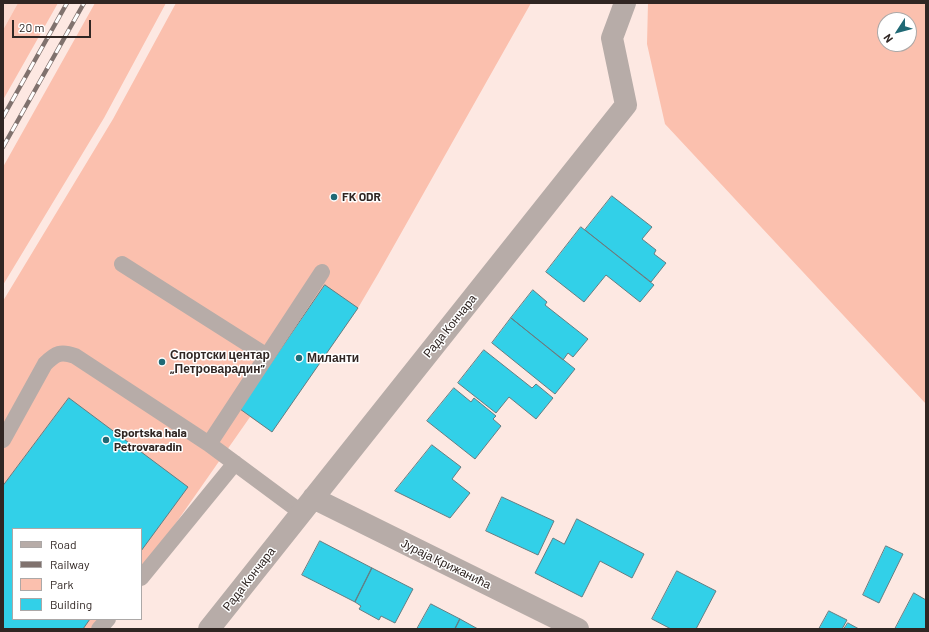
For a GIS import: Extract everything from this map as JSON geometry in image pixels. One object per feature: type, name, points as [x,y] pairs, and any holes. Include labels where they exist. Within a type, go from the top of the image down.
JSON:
[{"type":"street","name":"Рада Кончара","points":[[209,629],[626,105],[612,38],[624,3]]},
{"type":"street","name":"Јураја Крижанића","points":[[307,505],[578,629]]},
{"type":"lane","points":[[122,264],[267,356]]},
{"type":"lane","points":[[209,444],[322,272]]},
{"type":"lane","points":[[3,440],[45,364],[60,353],[67,353],[75,356],[209,444],[235,463],[307,505]]},
{"type":"lane","points":[[142,577],[235,463]]},
{"type":"lane","points":[[99,629],[107,620]]},
{"type":"shaded area","points":[[3,3],[18,3],[3,30]]},
{"type":"green space","points":[[18,3],[58,3],[3,100],[3,30]]},
{"type":"green space","points":[[95,3],[166,3],[104,118],[3,285],[3,167]]},
{"type":"green space","name":"Спортски центар „Петроварадин”","points":[[176,3],[531,3],[358,308],[272,432],[250,417],[142,572],[142,528],[12,528],[12,620],[107,620],[101,629],[3,629],[3,301],[113,119]]},
{"type":"green space","points":[[648,3],[926,3],[926,404],[665,124],[647,44]]},
{"type":"building","points":[[612,196],[652,227],[642,239],[656,250],[654,254],[666,263],[651,282],[585,230]]},
{"type":"building","points":[[581,227],[654,285],[640,302],[606,275],[584,302],[546,272]]},
{"type":"building","name":"Миланти","points":[[325,285],[358,308],[272,432],[240,409]]},
{"type":"building","points":[[533,290],[547,302],[545,305],[588,339],[573,357],[568,353],[563,360],[511,318]]},
{"type":"building","points":[[511,318],[575,369],[555,394],[492,343]]},
{"type":"building","points":[[484,350],[532,388],[536,384],[553,398],[536,419],[509,397],[496,413],[458,383]]},
{"type":"building","points":[[454,388],[471,402],[474,398],[496,416],[493,419],[501,426],[475,459],[427,421]]},
{"type":"building","points":[[69,398],[188,487],[142,550],[142,528],[12,528],[12,620],[89,620],[83,629],[3,629],[3,486]]},
{"type":"building","points":[[432,445],[461,467],[452,479],[470,493],[450,518],[395,491]]},
{"type":"building","points":[[502,497],[554,521],[538,555],[486,531]]},
{"type":"building","points":[[577,519],[644,554],[632,578],[600,561],[582,597],[535,573],[553,538],[564,544]]},
{"type":"building","points":[[320,541],[372,568],[355,602],[302,575]]},
{"type":"building","points":[[886,546],[903,554],[879,603],[863,595]]},
{"type":"building","points":[[372,568],[413,589],[395,623],[381,616],[379,620],[359,609],[361,606],[355,602]]},
{"type":"building","points":[[677,571],[716,591],[696,629],[671,629],[652,619]]},
{"type":"building","points":[[914,593],[926,600],[926,629],[895,629]]},
{"type":"building","points":[[431,604],[460,619],[455,629],[417,629]]},
{"type":"building","points":[[829,611],[847,620],[842,629],[819,629]]},
{"type":"building","points":[[460,619],[478,629],[455,629]]},
{"type":"building","points":[[848,623],[859,629],[844,629]]},
{"type":"railway","points":[[3,117],[67,3]]},
{"type":"railway","points":[[3,147],[84,3]]},
{"type":"place","name":"FK ODR","points":[[334,197]]},
{"type":"place","name":"Миланти","points":[[299,358]]},
{"type":"place","name":"Спортски центар „Петроварадин”","points":[[162,362]]},
{"type":"place","name":"Sportska hala Petrovaradin","points":[[106,440]]}]
